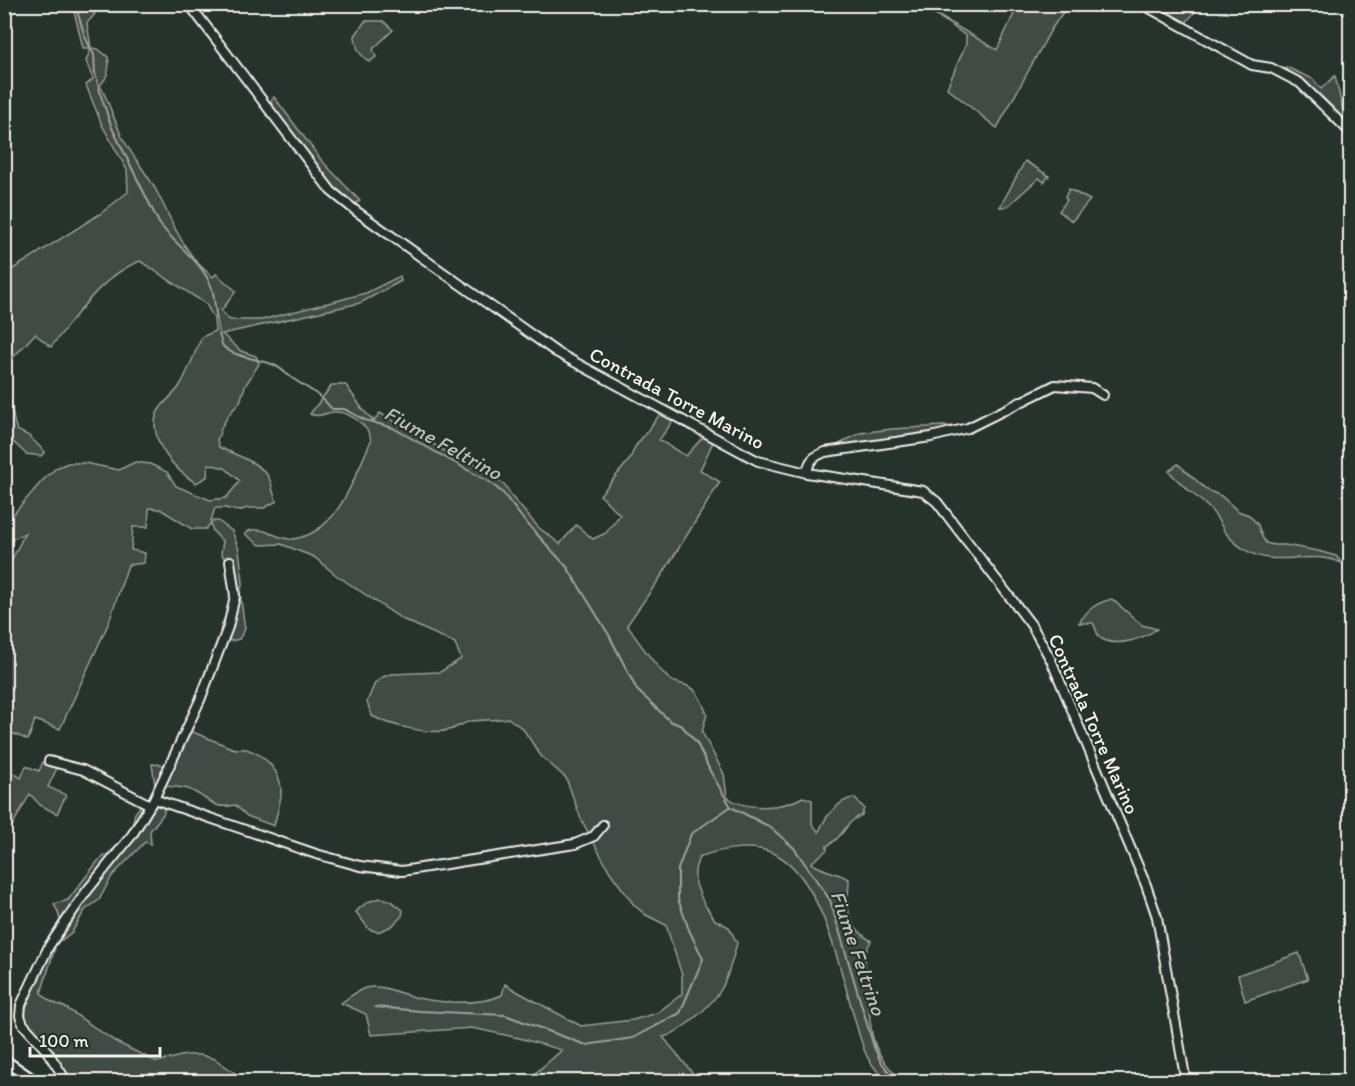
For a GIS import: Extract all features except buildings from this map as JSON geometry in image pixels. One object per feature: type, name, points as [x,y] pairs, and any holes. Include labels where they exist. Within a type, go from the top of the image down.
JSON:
[{"type":"street","name":"Contrada Torre Marino","points":[[189,4],[326,184],[356,211],[556,352],[758,461],[807,473],[923,491],[937,502],[1032,626],[1051,660],[1157,917],[1186,1082]]},
{"type":"street","points":[[1143,4],[1252,65],[1271,68],[1300,83],[1350,132]]},
{"type":"street","points":[[807,473],[808,464],[814,456],[825,452],[931,437],[968,428],[1055,385],[1092,388],[1103,395]]},
{"type":"street","points":[[67,1082],[47,1051],[23,1024],[21,1005],[49,946],[86,892],[132,835],[152,802],[200,700],[228,627],[235,596],[230,561]]},
{"type":"street","points":[[48,761],[83,770],[152,802],[316,854],[360,866],[402,871],[575,844],[594,836],[603,825]]},
{"type":"street","points":[[4,1060],[36,1082]]},
{"type":"shaded area","points":[[1018,5],[1068,5],[1052,28],[997,128],[947,88],[966,44],[966,36],[932,12],[997,50]]},
{"type":"shaded area","points":[[1149,5],[1201,5],[1187,21],[1188,28]]},
{"type":"shaded area","points":[[77,6],[87,6],[95,14],[87,23],[91,48],[83,48],[74,11]]},
{"type":"shaded area","points":[[365,21],[383,21],[393,30],[373,49],[376,57],[369,62],[359,51],[355,36]]},
{"type":"shaded area","points":[[91,48],[98,49],[108,57],[108,72],[100,85],[122,137],[153,185],[180,238],[203,268],[213,277],[216,274],[236,291],[221,311],[230,320],[261,320],[366,293],[400,276],[401,281],[360,303],[222,334],[241,351],[256,356],[259,364],[245,386],[240,402],[223,424],[217,440],[219,447],[260,468],[270,481],[277,501],[264,508],[248,508],[238,511],[215,508],[206,529],[192,529],[160,509],[149,508],[148,527],[133,527],[131,550],[145,553],[144,563],[128,565],[109,622],[60,729],[35,720],[28,740],[5,730],[5,574],[25,533],[13,539],[5,549],[5,524],[41,482],[56,468],[68,463],[85,463],[119,470],[135,462],[150,464],[167,472],[176,486],[210,500],[226,498],[240,481],[225,468],[208,464],[207,477],[196,483],[180,471],[160,446],[155,426],[156,416],[186,375],[202,337],[215,331],[214,319],[206,304],[140,261],[113,276],[102,286],[51,347],[35,334],[5,366],[5,274],[100,214],[128,192],[127,170],[102,125],[86,85],[93,79],[86,61]]},
{"type":"shaded area","points":[[1286,67],[1313,79],[1321,89],[1335,76],[1343,110],[1350,125],[1312,88],[1285,72]]},
{"type":"shaded area","points":[[274,97],[322,161],[360,201],[354,204],[333,187],[268,105]]},
{"type":"shaded area","points":[[1025,161],[1049,176],[1044,182],[1039,178],[1008,206],[1000,207]]},
{"type":"shaded area","points":[[1069,189],[1090,200],[1072,221],[1059,211],[1067,200],[1065,197]]},
{"type":"shaded area","points":[[332,385],[346,385],[363,410],[374,421],[380,413],[455,457],[471,461],[505,485],[512,497],[538,527],[560,544],[576,525],[593,539],[606,533],[620,515],[600,495],[630,459],[635,447],[661,413],[673,421],[659,440],[686,456],[703,437],[713,442],[700,470],[720,482],[662,575],[627,625],[651,659],[668,678],[690,687],[698,695],[707,714],[702,732],[724,774],[727,797],[744,805],[764,807],[785,804],[803,797],[812,800],[812,824],[819,832],[828,815],[848,799],[854,798],[864,808],[862,815],[851,822],[838,838],[827,846],[827,850],[811,863],[849,879],[848,907],[851,921],[871,941],[865,961],[872,1036],[882,1059],[904,1081],[886,1081],[867,1056],[833,943],[809,889],[794,868],[775,854],[757,849],[737,848],[707,854],[699,857],[695,869],[695,882],[703,902],[715,920],[729,927],[737,943],[727,977],[718,995],[687,1024],[663,1037],[699,1081],[541,1081],[531,1077],[562,1050],[472,1028],[371,1035],[366,1014],[341,1003],[359,991],[371,987],[431,1000],[481,1001],[502,995],[505,984],[581,1026],[633,1020],[657,1013],[682,994],[682,975],[666,925],[646,915],[634,905],[610,872],[581,819],[566,778],[541,756],[523,729],[508,718],[471,721],[449,730],[431,731],[399,726],[372,716],[367,702],[375,683],[392,674],[440,672],[461,659],[455,643],[402,619],[336,575],[314,557],[281,544],[260,545],[245,534],[248,531],[260,530],[287,539],[309,535],[333,515],[343,501],[371,441],[363,425],[346,414],[334,412],[310,414]]},
{"type":"shaded area","points":[[5,387],[9,393],[17,430],[29,436],[45,452],[41,456],[26,454],[7,436],[5,441]]},
{"type":"shaded area","points":[[943,426],[966,427],[925,436],[832,448],[860,433]]},
{"type":"shaded area","points":[[1178,464],[1207,490],[1221,496],[1238,511],[1249,515],[1258,525],[1266,543],[1318,551],[1336,556],[1342,563],[1314,557],[1268,558],[1244,549],[1229,537],[1210,509],[1169,471]]},
{"type":"shaded area","points":[[213,521],[218,521],[232,531],[239,550],[243,582],[240,593],[245,629],[239,639],[231,641],[222,636],[220,632],[230,606],[231,564],[221,553],[223,542],[213,531],[211,525]]},
{"type":"shaded area","points":[[1112,599],[1142,625],[1157,629],[1145,636],[1123,642],[1108,642],[1100,638],[1093,623],[1079,623],[1093,607]]},
{"type":"shaded area","points":[[188,730],[232,748],[253,751],[270,764],[278,776],[281,789],[274,826],[247,816],[235,805],[221,806],[188,789],[155,785],[152,764],[169,765]]},
{"type":"shaded area","points":[[43,762],[57,768],[48,787],[66,795],[57,814],[40,805],[30,794],[5,838],[4,767],[21,778],[26,766],[39,771]]},
{"type":"shaded area","points":[[150,801],[164,807],[164,813],[150,831],[151,844],[145,842],[112,876],[99,900],[85,910],[72,932],[62,940],[58,940],[56,938],[62,928],[54,904],[68,900],[98,861],[123,842],[132,826],[135,813],[142,804],[146,808]]},
{"type":"shaded area","points":[[382,898],[391,901],[403,910],[402,916],[392,926],[378,932],[369,929],[356,912],[368,902]]},
{"type":"shaded area","points":[[55,948],[41,993],[50,1001],[66,1008],[116,1042],[157,1062],[185,1055],[201,1055],[215,1059],[246,1081],[72,1081],[27,1023],[25,1010],[45,960]]},
{"type":"shaded area","points":[[1299,953],[1308,979],[1245,1001],[1238,975]]},
{"type":"waterway","name":"Fiume Feltrino","points":[[75,4],[85,37],[94,55],[95,73],[112,128],[159,223],[204,272],[213,292],[218,329],[223,346],[233,353],[277,366],[332,409],[344,409],[365,420],[393,428],[489,482],[503,493],[523,519],[567,567],[609,635],[637,690],[670,721],[682,726],[697,743],[731,807],[770,827],[794,848],[830,900],[874,1047],[881,1062],[897,1082]]},
{"type":"waterway","points":[[375,1007],[505,1015],[586,1045],[633,1038],[680,1013],[703,959],[678,899],[678,869],[691,834],[730,807]]}]
